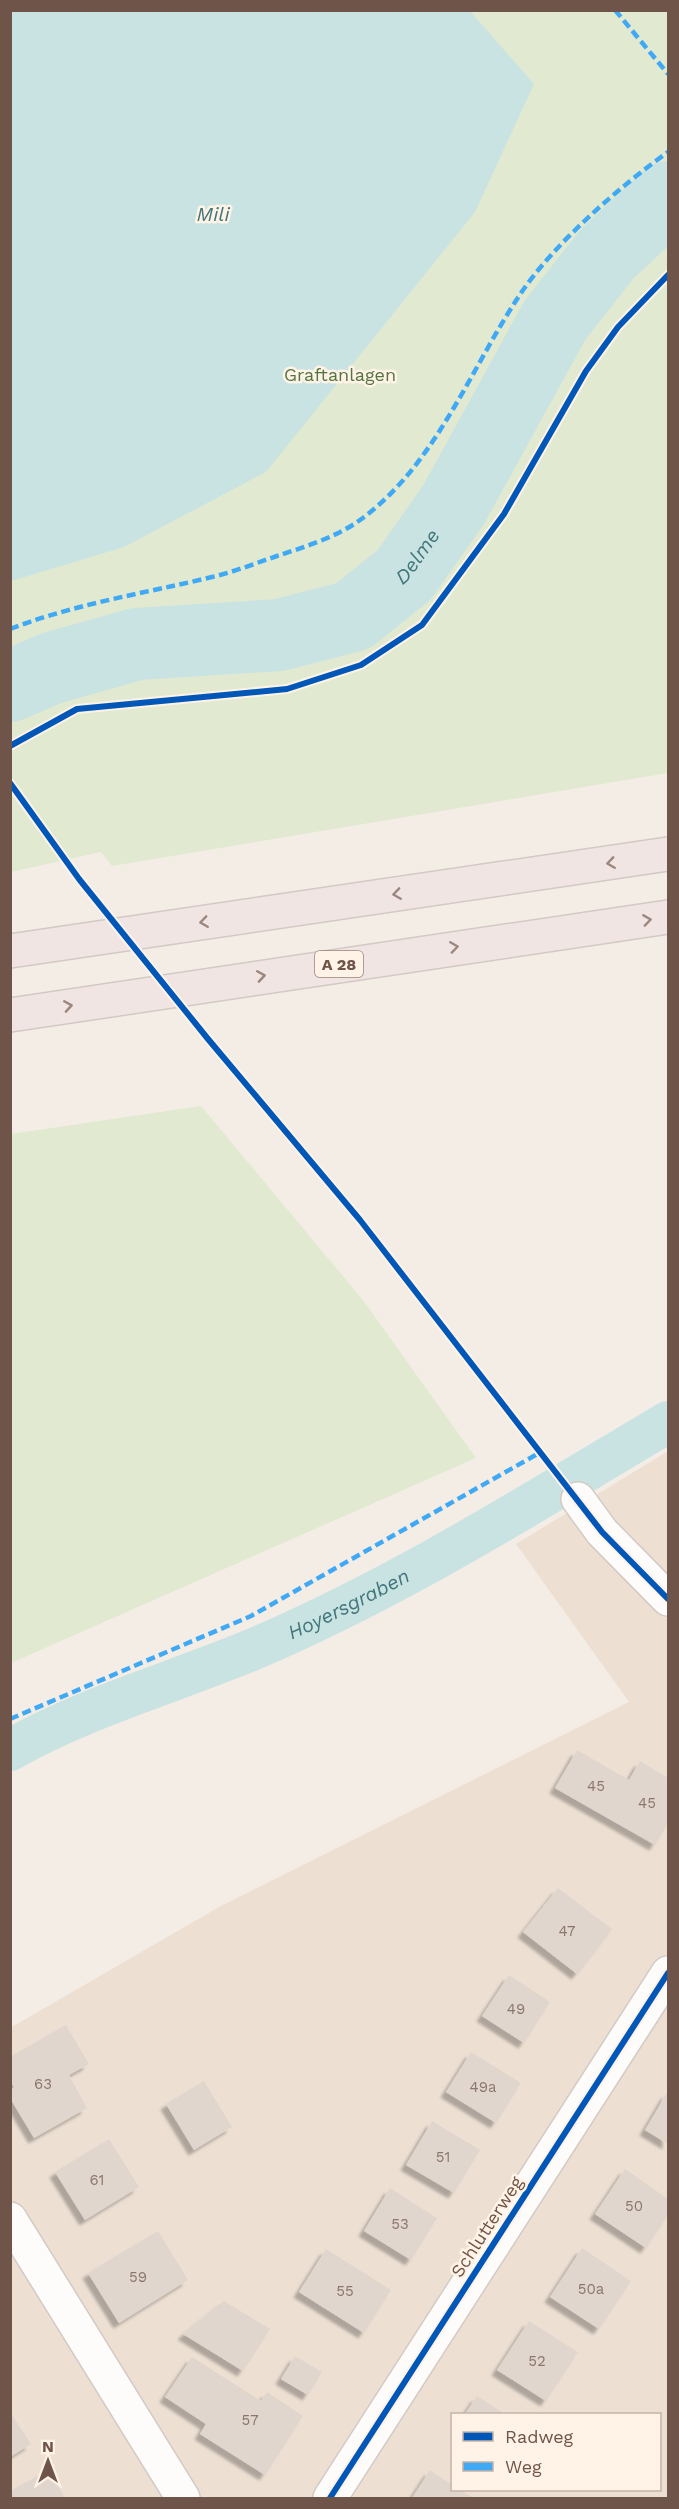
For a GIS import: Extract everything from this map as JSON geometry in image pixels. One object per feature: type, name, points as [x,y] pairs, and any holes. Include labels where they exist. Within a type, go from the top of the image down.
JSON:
[{"type":"highway","points":[[10,951],[669,854]]},
{"type":"highway","name":"A 28","points":[[10,1015],[669,917]]},
{"type":"street","points":[[578,1499],[602,1532],[669,1599]]},
{"type":"street","name":"Schlutterweg","points":[[330,2499],[669,1973]]},
{"type":"street","points":[[10,2219],[183,2499]]},
{"type":"shaded area","points":[[668,1451],[668,2498],[11,2498],[10,2028],[219,1907],[629,1702],[516,1544]]},
{"type":"green space","name":"Graftanlagen","points":[[10,11],[668,11],[668,773],[112,866],[101,852],[11,872]]},
{"type":"green space","points":[[201,1106],[363,1300],[476,1458],[11,1663],[11,1134]]},
{"type":"water","name":"Mili","points":[[11,10],[470,11],[534,84],[475,212],[266,472],[124,547],[11,581]]},
{"type":"building","points":[[577,1750],[629,1780],[640,1761],[668,1778],[668,1823],[655,1845],[555,1788]]},
{"type":"building","points":[[558,1888],[612,1929],[577,1974],[523,1932]]},
{"type":"building","points":[[509,1975],[550,2002],[524,2043],[482,2016]]},
{"type":"building","points":[[66,2025],[89,2064],[69,2075],[87,2108],[34,2138],[10,2098],[10,2090],[14,2087],[10,2081],[10,2057]]},
{"type":"building","points":[[471,2052],[521,2083],[496,2123],[446,2092]]},
{"type":"building","points":[[204,2081],[232,2127],[194,2150],[166,2104]]},
{"type":"building","points":[[668,2091],[668,2144],[645,2130]]},
{"type":"building","points":[[432,2121],[480,2150],[454,2193],[406,2165]]},
{"type":"building","points":[[109,2139],[139,2187],[85,2220],[55,2172]]},
{"type":"building","points":[[625,2169],[668,2199],[668,2215],[646,2248],[595,2214]]},
{"type":"building","points":[[390,2188],[437,2218],[411,2260],[364,2231]]},
{"type":"building","points":[[158,2231],[188,2280],[119,2323],[88,2273]]},
{"type":"building","points":[[582,2248],[631,2281],[599,2329],[550,2297]]},
{"type":"building","points":[[326,2249],[391,2290],[364,2333],[299,2292]]},
{"type":"building","points":[[224,2301],[270,2329],[243,2371],[183,2334]]},
{"type":"building","points":[[529,2321],[578,2352],[546,2401],[497,2370]]},
{"type":"building","points":[[295,2356],[322,2372],[308,2395],[281,2379]]},
{"type":"building","points":[[192,2357],[261,2401],[267,2392],[303,2416],[265,2475],[200,2434],[206,2424],[165,2397]]},
{"type":"building","points":[[477,2396],[503,2413],[466,2413]]},
{"type":"building","points":[[10,2412],[31,2444],[10,2457]]},
{"type":"building","points":[[49,2470],[65,2498],[10,2498],[10,2491]]},
{"type":"building","points":[[430,2470],[451,2484],[451,2491],[462,2491],[474,2498],[412,2498]]},
{"type":"waterway","name":"Delme","points":[[10,686],[52,668],[137,644],[279,635],[353,616],[404,575],[454,504],[555,320],[607,254],[668,197]]},
{"type":"waterway","name":"Hoyersgraben","points":[[10,1750],[68,1721],[219,1663],[304,1627],[463,1544],[668,1422]]},
{"type":"marked path","points":[[615,10],[668,74]]},
{"type":"marked path","points":[[10,629],[60,612],[228,573],[320,541],[360,520],[387,498],[431,444],[503,322],[535,274],[589,217],[668,152]]},
{"type":"marked path","points":[[10,1719],[251,1616],[541,1452]]},
{"type":"cycle path","points":[[10,746],[77,709],[287,689],[361,665],[422,625],[504,514],[586,371],[618,327],[668,275]]},
{"type":"cycle path","points":[[10,783],[79,879],[208,1039],[360,1220],[602,1532],[668,1599]]},
{"type":"cycle path","points":[[330,2498],[668,1973]]}]
